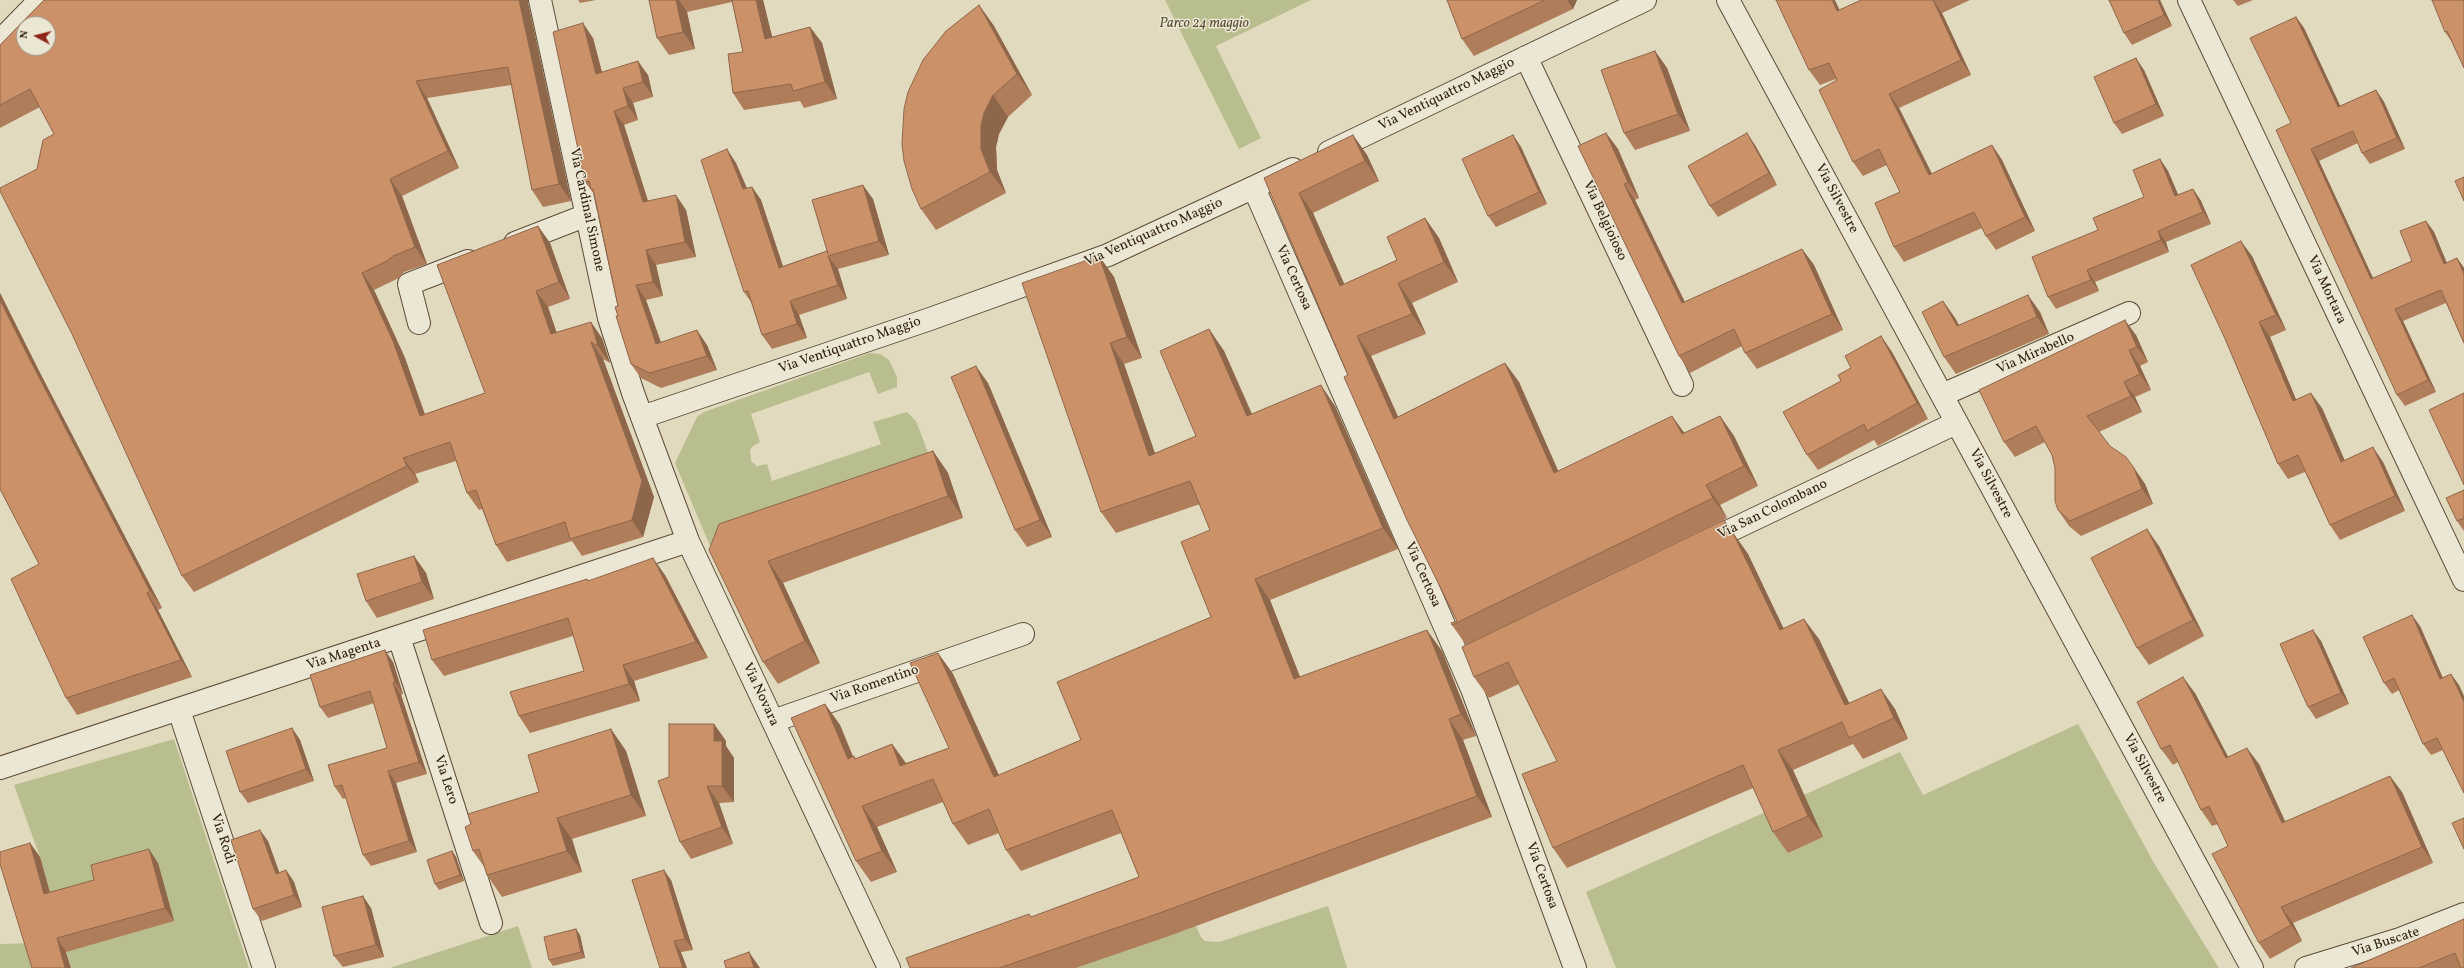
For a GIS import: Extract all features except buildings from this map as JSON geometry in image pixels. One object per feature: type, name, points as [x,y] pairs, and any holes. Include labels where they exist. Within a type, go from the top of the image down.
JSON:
[{"type":"street","points":[[0,41],[40,0]]},
{"type":"street","name":"Via Cardinal Simone","points":[[540,0],[612,330],[642,417]]},
{"type":"street","name":"Via Ventiquattro Maggio","points":[[642,417],[930,319],[1108,255],[1254,188],[1643,0]]},
{"type":"street","name":"Via Silvestre","points":[[1728,0],[2252,968]]},
{"type":"street","name":"Via Mortara","points":[[2189,0],[2464,580]]},
{"type":"street","name":"Via Belgioioso","points":[[1526,57],[1682,385]]},
{"type":"street","name":"Via Certosa","points":[[1254,188],[1460,662],[1575,968]]},
{"type":"street","points":[[419,323],[409,284],[587,215]]},
{"type":"street","name":"Via Mirabello","points":[[1942,395],[2129,313]]},
{"type":"street","name":"Via Novara","points":[[642,417],[688,541],[889,968]]},
{"type":"street","name":"Via San Colombano","points":[[1686,552],[1956,423]]},
{"type":"street","name":"Via Magenta","points":[[0,768],[688,541]]},
{"type":"street","name":"Via Romentino","points":[[773,721],[1023,634]]},
{"type":"street","name":"Via Lero","points":[[399,637],[491,923]]},
{"type":"street","points":[[1460,662],[1482,652]]},
{"type":"street","name":"Via Rodi","points":[[179,710],[264,968]]},
{"type":"street","name":"Via Buscate","points":[[2306,968],[2394,941],[2464,914]]},
{"type":"green space","name":"Parco 24 maggio","points":[[1165,0],[1311,0],[1216,46],[1261,138],[1239,149]]},
{"type":"green space","points":[[870,353],[880,354],[889,360],[897,377],[897,387],[878,394],[869,372],[751,414],[760,442],[753,446],[750,450],[751,461],[757,466],[767,464],[772,481],[881,444],[873,422],[907,412],[916,421],[937,476],[713,553],[675,463],[697,417],[704,412]]},
{"type":"green space","points":[[2078,724],[2154,863],[2219,968],[1616,968],[1586,892],[1900,752],[1923,795]]},
{"type":"green space","points":[[174,739],[249,968],[71,968],[40,857],[14,785]]},
{"type":"green space","points":[[1328,906],[1347,968],[1076,968],[1196,926],[1201,937],[1205,941],[1219,942]]},
{"type":"green space","points":[[518,926],[532,968],[390,968]]},
{"type":"green space","points":[[32,943],[39,968],[0,968],[0,944]]}]
